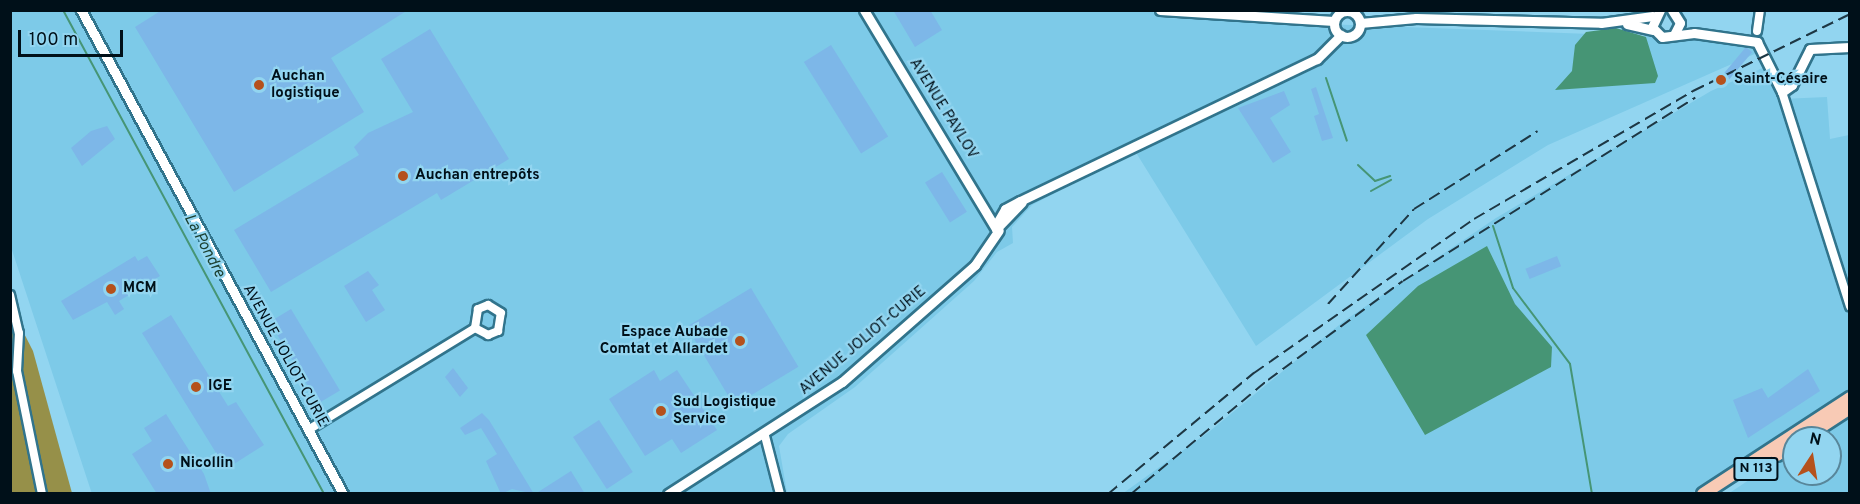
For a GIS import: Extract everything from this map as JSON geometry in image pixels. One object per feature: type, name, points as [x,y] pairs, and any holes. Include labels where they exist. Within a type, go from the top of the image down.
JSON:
[{"type":"main road","name":"N 113","points":[[1703,494],[1850,398]]},
{"type":"main road","points":[[1822,426],[1850,408]]},
{"type":"main road","name":"N 113","points":[[1718,494],[1782,452]]},
{"type":"street","name":"AVENUE JOLIOT-CURIE","points":[[81,10],[343,494]]},
{"type":"street","name":"AVENUE PAVLOV","points":[[864,10],[1000,224]]},
{"type":"street","points":[[1160,10],[1335,21],[1346,11],[1360,23],[1433,19],[1610,23],[1653,30],[1662,37],[1694,33],[1751,39],[1762,48],[1778,80],[1850,306]]},
{"type":"street","points":[[1195,10],[1214,14]]},
{"type":"street","points":[[1433,19],[1440,10]]},
{"type":"street","points":[[1672,10],[1694,33]]},
{"type":"street","points":[[1757,31],[1760,10]]},
{"type":"street","points":[[1610,23],[1656,13],[1653,30]]},
{"type":"street","points":[[1674,35],[1682,18]]},
{"type":"street","points":[[1335,21],[1341,35]]},
{"type":"street","name":"AVENUE JOLIOT-CURIE","points":[[668,494],[765,436],[893,339],[975,265],[1000,224],[1005,209],[1317,59],[1341,35],[1354,35],[1360,23]]},
{"type":"street","points":[[1782,92],[1814,46],[1850,47]]},
{"type":"street","points":[[1778,80],[1800,69]]},
{"type":"street","points":[[10,295],[20,333],[17,371],[42,494]]},
{"type":"street","points":[[308,430],[475,328]]},
{"type":"street","points":[[765,436],[780,494]]},
{"type":"shaded area","points":[[1149,10],[1163,18],[1750,40],[1759,52],[1548,145],[1428,219],[1256,346],[1135,151],[1032,205],[1012,227],[1013,243],[997,252],[974,281],[855,387],[788,434],[779,446],[787,493],[92,494],[11,247],[10,11]]},
{"type":"shaded area","points":[[1616,28],[1646,37],[1658,76],[1655,83],[1555,90],[1572,71],[1575,45],[1586,32]]},
{"type":"shaded area","points":[[1767,66],[1781,99],[1827,97],[1830,139],[1849,135],[1849,391],[1795,426],[1782,426],[1782,435],[1692,493],[1122,494],[1210,431],[1344,321],[1496,218],[1711,91]]},
{"type":"shaded area","points":[[1487,246],[1515,304],[1552,347],[1551,367],[1425,435],[1366,335],[1418,286]]},
{"type":"shaded area","points":[[10,306],[33,351],[72,493],[11,493]]},
{"type":"shaded area","points":[[1849,414],[1849,493],[1728,494],[1782,458],[1782,486],[1842,486],[1842,426],[1830,426]]},
{"type":"building","name":"Auchan logistique","points":[[162,10],[408,10],[331,58],[364,112],[234,192],[135,27]]},
{"type":"building","points":[[893,10],[930,10],[942,30],[915,47]]},
{"type":"building","name":"Auchan entrepôts","points":[[430,29],[509,159],[441,200],[437,193],[271,292],[234,230],[359,155],[354,147],[368,133],[413,112],[381,59]]},
{"type":"building","points":[[831,45],[888,137],[861,154],[804,62]]},
{"type":"building","points":[[1746,47],[1752,52],[1723,87],[1717,81]]},
{"type":"building","points":[[1316,87],[1333,138],[1322,141],[1314,116],[1319,114],[1311,89]]},
{"type":"building","points":[[1284,91],[1290,105],[1270,118],[1291,152],[1273,163],[1238,108]]},
{"type":"building","points":[[107,126],[115,139],[82,166],[71,148],[91,131]]},
{"type":"building","points":[[942,172],[967,212],[950,222],[925,183]]},
{"type":"building","name":"MCM","points":[[135,256],[138,261],[147,256],[160,276],[119,301],[124,309],[115,315],[107,302],[73,320],[61,301]]},
{"type":"building","points":[[1557,256],[1561,266],[1530,279],[1525,269]]},
{"type":"building","points":[[368,271],[379,285],[372,290],[385,310],[366,322],[344,286]]},
{"type":"building","name":"Espace Aubade Comtat et Allardet","points":[[751,288],[798,367],[734,405],[687,327]]},
{"type":"building","points":[[291,309],[340,390],[318,403],[270,322]]},
{"type":"building","name":"IGE","points":[[171,315],[228,406],[236,402],[264,445],[226,469],[142,333]]},
{"type":"building","points":[[453,368],[468,388],[460,397],[445,377]]},
{"type":"building","points":[[1808,369],[1820,391],[1748,438],[1733,400],[1762,388],[1768,398]]},
{"type":"building","name":"Sud Logistique Service","points":[[654,370],[660,381],[677,370],[717,430],[681,453],[672,439],[645,456],[609,399]]},
{"type":"building","points":[[482,413],[489,420],[534,494],[512,489],[501,494],[486,461],[497,454],[481,428],[465,435],[460,428]]},
{"type":"building","name":"Nicollin","points":[[166,414],[204,474],[211,494],[157,494],[132,454],[152,441],[144,428]]},
{"type":"building","points":[[599,420],[633,472],[607,489],[573,437]]},
{"type":"building","points":[[571,471],[585,494],[535,494]]},
{"type":"waterway","name":"La Pondre","points":[[63,10],[324,494]]},
{"type":"waterway","points":[[1326,78],[1347,141]]},
{"type":"waterway","points":[[1358,165],[1375,181],[1390,176]]},
{"type":"waterway","points":[[1371,191],[1391,180]]},
{"type":"waterway","points":[[1493,226],[1513,288],[1570,364],[1592,494]]},
{"type":"railway","points":[[1108,494],[1254,373],[1474,219],[1693,91],[1850,14]]},
{"type":"railway","points":[[1131,494],[1268,380],[1403,281],[1695,98]]},
{"type":"railway","points":[[1328,304],[1414,209],[1538,131]]},
{"type":"place","name":"Saint-Césaire","points":[[1721,80]]},
{"type":"place","name":"Auchan logistique","points":[[259,85]]},
{"type":"place","name":"Auchan entrepôts","points":[[403,176]]},
{"type":"place","name":"MCM","points":[[111,289]]},
{"type":"place","name":"Espace Aubade Comtat et Allardet","points":[[740,341]]},
{"type":"place","name":"IGE","points":[[196,387]]},
{"type":"place","name":"Sud Logistique Service","points":[[661,411]]},
{"type":"place","name":"Nicollin","points":[[168,464]]}]
